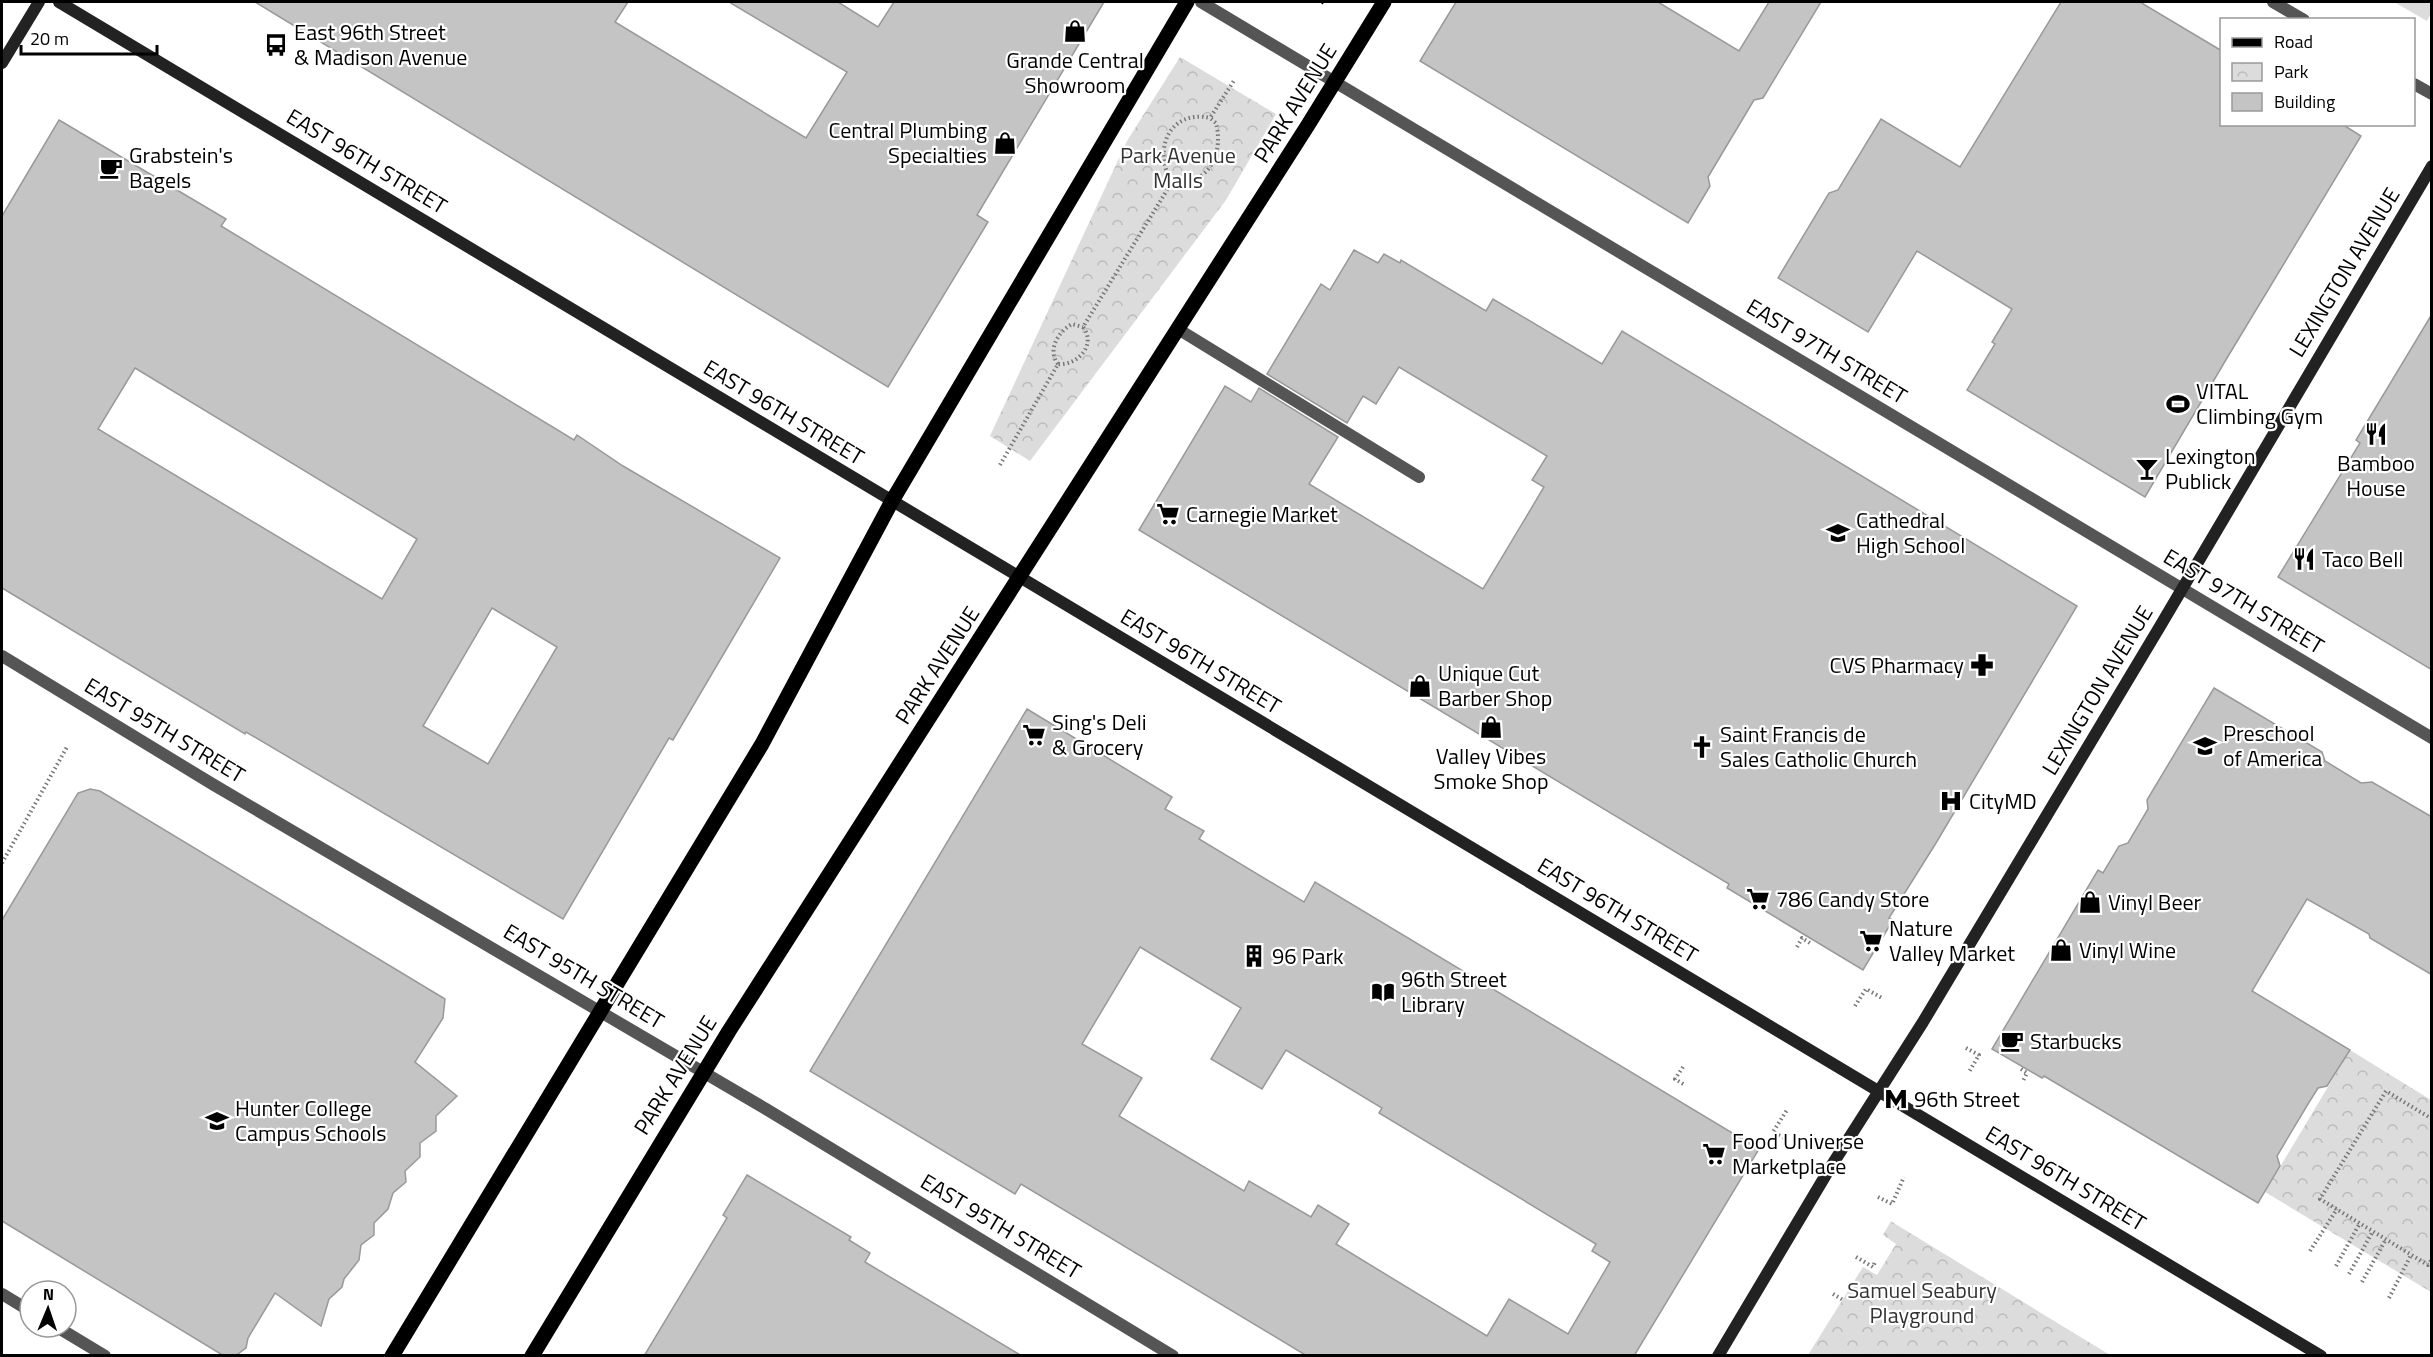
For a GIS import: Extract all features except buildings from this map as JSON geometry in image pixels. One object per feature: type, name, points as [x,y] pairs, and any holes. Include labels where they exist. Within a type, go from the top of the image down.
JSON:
[{"type":"main road","points":[[2,63],[39,2]]},
{"type":"main road","name":"EAST 96TH STREET","points":[[59,2],[2321,1356]]},
{"type":"main road","points":[[392,1356],[762,744],[892,501],[1187,2]]},
{"type":"main road","name":"PARK AVENUE","points":[[532,1356],[703,1072],[1384,2]]},
{"type":"main road","name":"LEXINGTON AVENUE","points":[[1718,1356],[1879,1090],[1923,1022],[2432,166]]},
{"type":"street","name":"EAST 97TH STREET","points":[[1201,2],[2432,738]]},
{"type":"street","points":[[2273,2],[2301,18]]},
{"type":"street","points":[[2415,85],[2432,94]]},
{"type":"street","points":[[1178,329],[1419,477]]},
{"type":"street","name":"EAST 95TH STREET","points":[[2,656],[214,784],[601,1010],[1173,1356]]},
{"type":"street","points":[[2,1294],[18,1304]]},
{"type":"street","points":[[77,1339],[105,1356]]},
{"type":"path","points":[[1210,118],[1234,78]]},
{"type":"path","points":[[1202,116],[1210,118],[1216,123],[1218,142],[1209,168],[1203,176],[1188,182],[1172,182],[1166,173],[1163,159],[1163,148],[1170,132],[1176,124],[1187,118],[1202,116]]},
{"type":"path","points":[[1083,327],[1172,182]]},
{"type":"path","points":[[1072,324],[1083,327],[1088,339],[1083,353],[1068,365],[1058,364],[1053,357],[1053,347],[1064,329],[1072,324]]},
{"type":"path","points":[[1000,465],[1058,364]]},
{"type":"path","points":[[2,863],[67,747]]},
{"type":"path","points":[[1797,946],[1802,938],[1810,943]]},
{"type":"path","points":[[1854,1006],[1866,989],[1882,998]]},
{"type":"path","points":[[1966,1048],[1979,1055],[1969,1072]]},
{"type":"path","points":[[1683,1067],[1675,1080],[1686,1085]]},
{"type":"path","points":[[2021,1070],[2027,1073],[2023,1081]]},
{"type":"path","points":[[2432,1119],[2386,1091],[2320,1199],[2428,1265],[2432,1259]]},
{"type":"path","points":[[1784,1138],[1773,1132],[1787,1110]]},
{"type":"path","points":[[1878,1197],[1892,1204],[1904,1178]]},
{"type":"path","points":[[2310,1251],[2337,1209]]},
{"type":"path","points":[[2336,1266],[2360,1223]]},
{"type":"path","points":[[2349,1274],[2373,1231]]},
{"type":"path","points":[[2362,1282],[2386,1239]]},
{"type":"path","points":[[2389,1298],[2411,1255]]},
{"type":"path","points":[[1856,1257],[1873,1267],[1875,1262]]},
{"type":"path","points":[[1833,1294],[1843,1300]]},
{"type":"green space","points":[[2394,2],[2431,2],[2431,13],[2427,21]]},
{"type":"green space","name":"Park Avenue Malls","points":[[1180,57],[1276,114],[1226,200],[1030,461],[990,436],[1127,141]]},
{"type":"green space","points":[[2350,1050],[2431,1100],[2431,1292],[2265,1192]]},
{"type":"green space","name":"Samuel Seabury Playground","points":[[1891,1221],[2110,1355],[1808,1355],[1863,1267],[1877,1275],[1896,1244],[1883,1235]]},
{"type":"place","name":"Grande Central Showroom","points":[[1075,31]]},
{"type":"place","name":"East 96th Street & Madison Avenue","points":[[276,45]]},
{"type":"place","name":"Central Plumbing Specialties","points":[[1005,143]]},
{"type":"place","name":"Grabstein's Bagels","points":[[111,168]]},
{"type":"place","name":"VITAL Climbing Gym","points":[[2178,404]]},
{"type":"place","name":"Bamboo House","points":[[2376,434]]},
{"type":"place","name":"Lexington Publick","points":[[2147,469]]},
{"type":"place","name":"Carnegie Market","points":[[1168,514]]},
{"type":"place","name":"Cathedral High School","points":[[1838,533]]},
{"type":"place","name":"Taco Bell","points":[[2304,559]]},
{"type":"place","name":"CVS Pharmacy","points":[[1982,665]]},
{"type":"place","name":"Unique Cut Barber Shop","points":[[1420,686]]},
{"type":"place","name":"Valley Vibes Smoke Shop","points":[[1491,727]]},
{"type":"place","name":"Sing's Deli & Grocery","points":[[1034,735]]},
{"type":"place","name":"Preschool of America","points":[[2205,746]]},
{"type":"place","name":"Saint Francis de Sales Catholic Church","points":[[1702,747]]},
{"type":"place","name":"CityMD","points":[[1951,801]]},
{"type":"place","name":"786 Candy Store","points":[[1758,899]]},
{"type":"place","name":"Vinyl Beer","points":[[2090,902]]},
{"type":"place","name":"Nature Valley Market","points":[[1871,941]]},
{"type":"place","name":"Vinyl Wine","points":[[2061,950]]},
{"type":"place","name":"96 Park","points":[[1254,956]]},
{"type":"place","name":"96th Street Library","points":[[1383,992]]},
{"type":"place","name":"Starbucks","points":[[2012,1041]]},
{"type":"place","name":"96th Street","points":[[1896,1099]]},
{"type":"place","name":"Hunter College Campus Schools","points":[[217,1121]]},
{"type":"place","name":"Food Universe Marketplace","points":[[1714,1154]]}]
